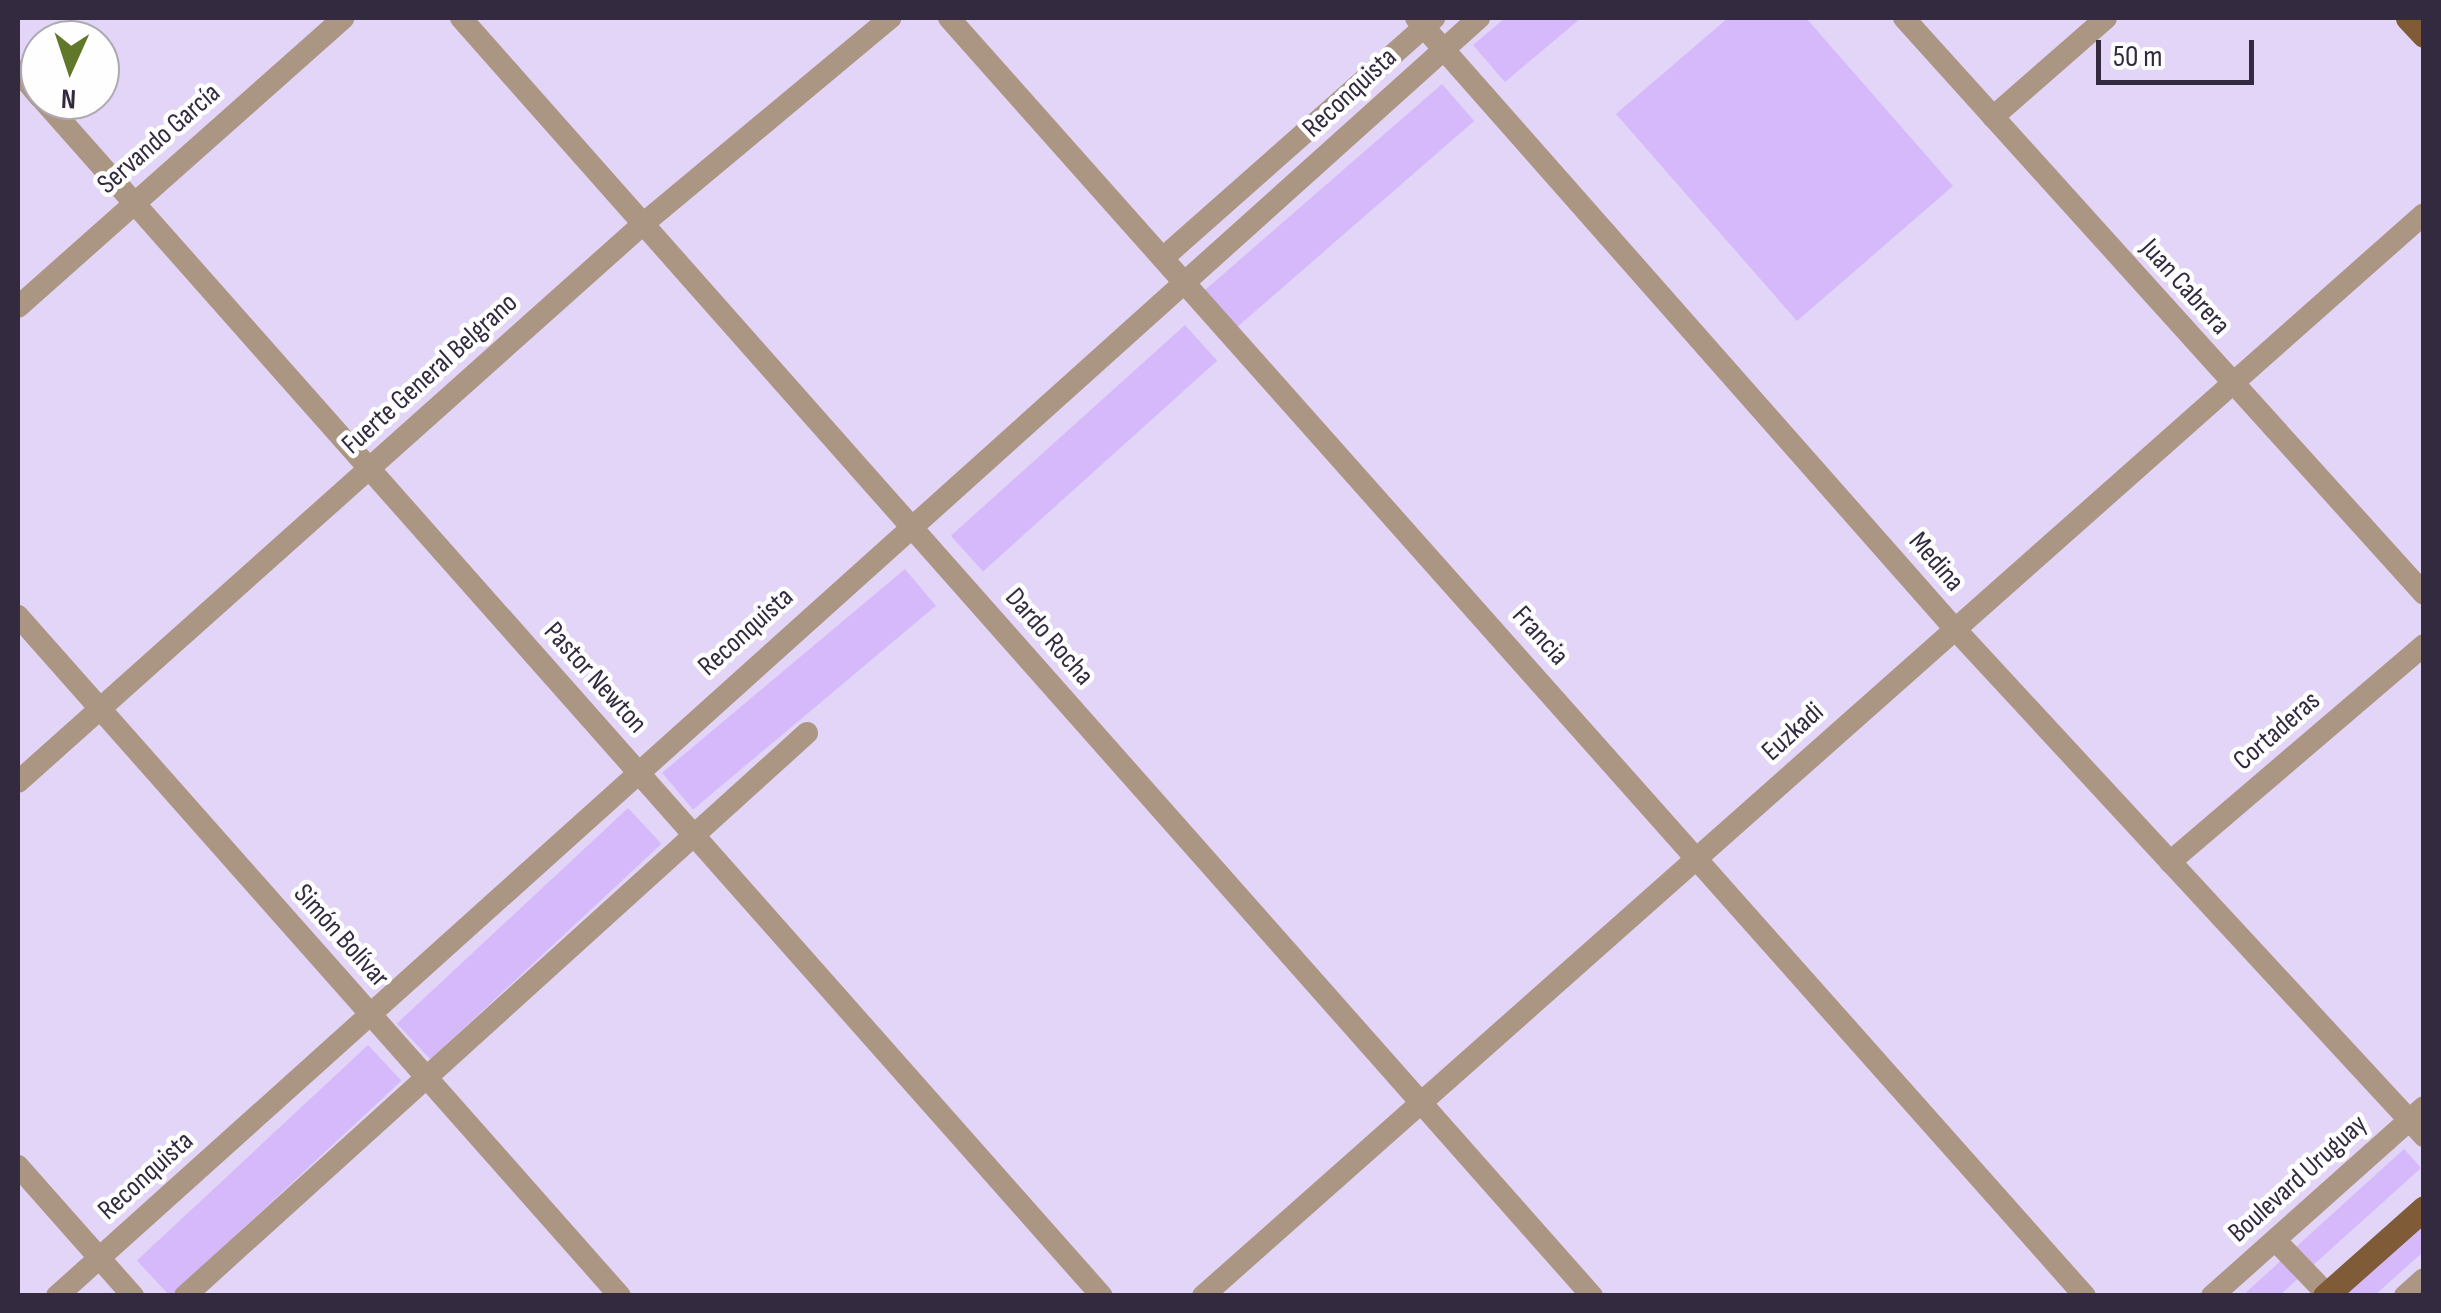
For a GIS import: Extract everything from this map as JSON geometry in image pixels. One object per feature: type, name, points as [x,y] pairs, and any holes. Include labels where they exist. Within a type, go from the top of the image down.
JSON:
[{"type":"main road","points":[[2408,18],[2424,35]]},
{"type":"main road","points":[[2326,1295],[2424,1208]]},
{"type":"street","name":"Servando García","points":[[18,308],[343,18]]},
{"type":"street","name":"Dardo Rocha","points":[[461,18],[1592,1296]]},
{"type":"street","name":"Fuerte General Belgrano","points":[[18,782],[98,706],[643,224],[890,18]]},
{"type":"street","name":"Francia","points":[[950,18],[2085,1296]]},
{"type":"street","name":"Reconquista","points":[[57,1296],[637,770],[1186,284],[1478,18]]},
{"type":"street","name":"Juan Cabrera","points":[[1904,18],[2424,594]]},
{"type":"street","points":[[1994,118],[2106,18]]},
{"type":"street","points":[[1163,258],[1424,21]]},
{"type":"street","name":"Medina","points":[[1424,21],[1443,48],[1955,629],[2170,862],[2418,1121]]},
{"type":"street","name":"Pastor Newton","points":[[61,120],[1102,1296]]},
{"type":"street","name":"Euzkadi","points":[[1202,1296],[2424,214]]},
{"type":"street","name":"Simón Bolívar","points":[[18,616],[620,1296]]},
{"type":"street","name":"Cortaderas","points":[[2170,862],[2424,645]]},
{"type":"street","points":[[185,1296],[807,734]]},
{"type":"street","name":"Boulevard Uruguay","points":[[2212,1296],[2418,1121]]},
{"type":"street","points":[[18,1166],[133,1296]]},
{"type":"street","points":[[2274,1240],[2326,1295]]},
{"type":"street","points":[[2404,1296],[2424,1279]]},
{"type":"shaded area","points":[[1505,18],[1581,18],[1505,82],[1473,45]]},
{"type":"shaded area","points":[[1728,18],[1806,18],[1953,186],[1797,321],[1616,114]]},
{"type":"shaded area","points":[[1442,84],[1474,121],[1236,328],[1204,291]]},
{"type":"shaded area","points":[[1185,325],[1217,361],[983,571],[951,536]]},
{"type":"shaded area","points":[[905,569],[936,606],[693,810],[662,773]]},
{"type":"shaded area","points":[[628,808],[661,844],[430,1059],[397,1024]]},
{"type":"shaded area","points":[[368,1045],[401,1081],[171,1296],[137,1261]]},
{"type":"shaded area","points":[[2404,1149],[2421,1168],[2280,1295],[2242,1296]]},
{"type":"shaded area","points":[[2423,1218],[2423,1252],[2375,1295],[2337,1296]]}]
